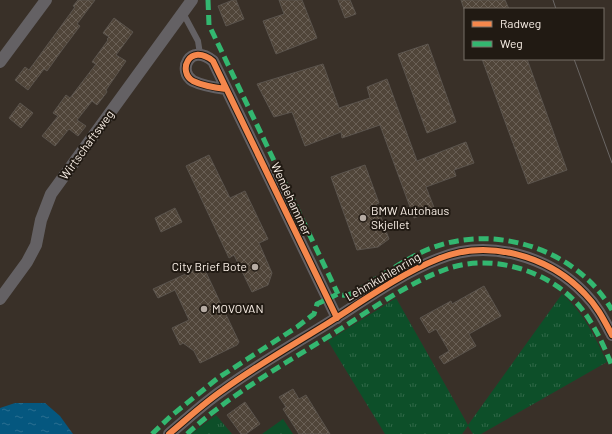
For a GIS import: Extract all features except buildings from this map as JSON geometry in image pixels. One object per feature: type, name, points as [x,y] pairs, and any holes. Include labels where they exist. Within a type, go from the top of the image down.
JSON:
[{"type":"street","points":[[0,62],[46,0]]},
{"type":"street","name":"Wirtschaftsweg","points":[[0,299],[27,262],[36,245],[41,220],[51,194],[192,0]]},
{"type":"street","points":[[200,54],[193,56],[188,60],[186,67],[187,75],[192,81],[226,89]]},
{"type":"street","name":"Wendehammer","points":[[200,54],[207,56],[213,61],[337,318]]},
{"type":"street","name":"Lehmkuhlenring","points":[[169,434],[222,391],[404,276],[439,258],[474,251],[491,251],[518,255],[536,260],[563,275],[585,294],[597,309],[612,335]]},
{"type":"lane","points":[[183,13],[198,41],[200,54]]},
{"type":"green space","points":[[562,294],[583,317],[607,362],[481,434],[473,434],[468,426],[462,434],[385,434],[328,341],[396,298],[468,425]]},
{"type":"green space","points":[[216,415],[232,434],[191,434]]},
{"type":"green space","points":[[283,419],[293,434],[262,434]]},
{"type":"water","points":[[15,403],[45,403],[60,416],[73,434],[0,434],[0,408]]},
{"type":"tram line","points":[[553,0],[556,8]]},
{"type":"tram line","points":[[574,60],[612,163]]},
{"type":"marked path","points":[[208,0],[209,25],[338,294]]},
{"type":"marked path","points":[[152,434],[171,416],[218,378],[297,327],[314,314],[317,304],[338,294],[346,295],[355,292],[414,256],[448,243],[474,239],[501,240],[528,245],[553,255],[576,270],[596,288],[612,310]]},
{"type":"marked path","points":[[187,434],[238,394],[386,300],[430,276],[462,265],[480,263],[499,264],[518,268],[553,284],[568,295],[581,308],[599,336],[612,366]]},
{"type":"cycle path","points":[[226,89],[193,81],[188,77],[186,71],[188,60],[198,55],[205,56],[213,61],[337,318]]},
{"type":"cycle path","points":[[169,434],[235,381],[366,298],[424,265],[457,253],[477,250],[517,254],[554,270],[585,294],[600,313],[612,335]]},
{"type":"place","name":"BMW Autohaus Skjellet","points":[[363,218]]},
{"type":"place","name":"City Brief Bote","points":[[255,267]]},
{"type":"place","name":"MOVOVAN","points":[[204,309]]}]
